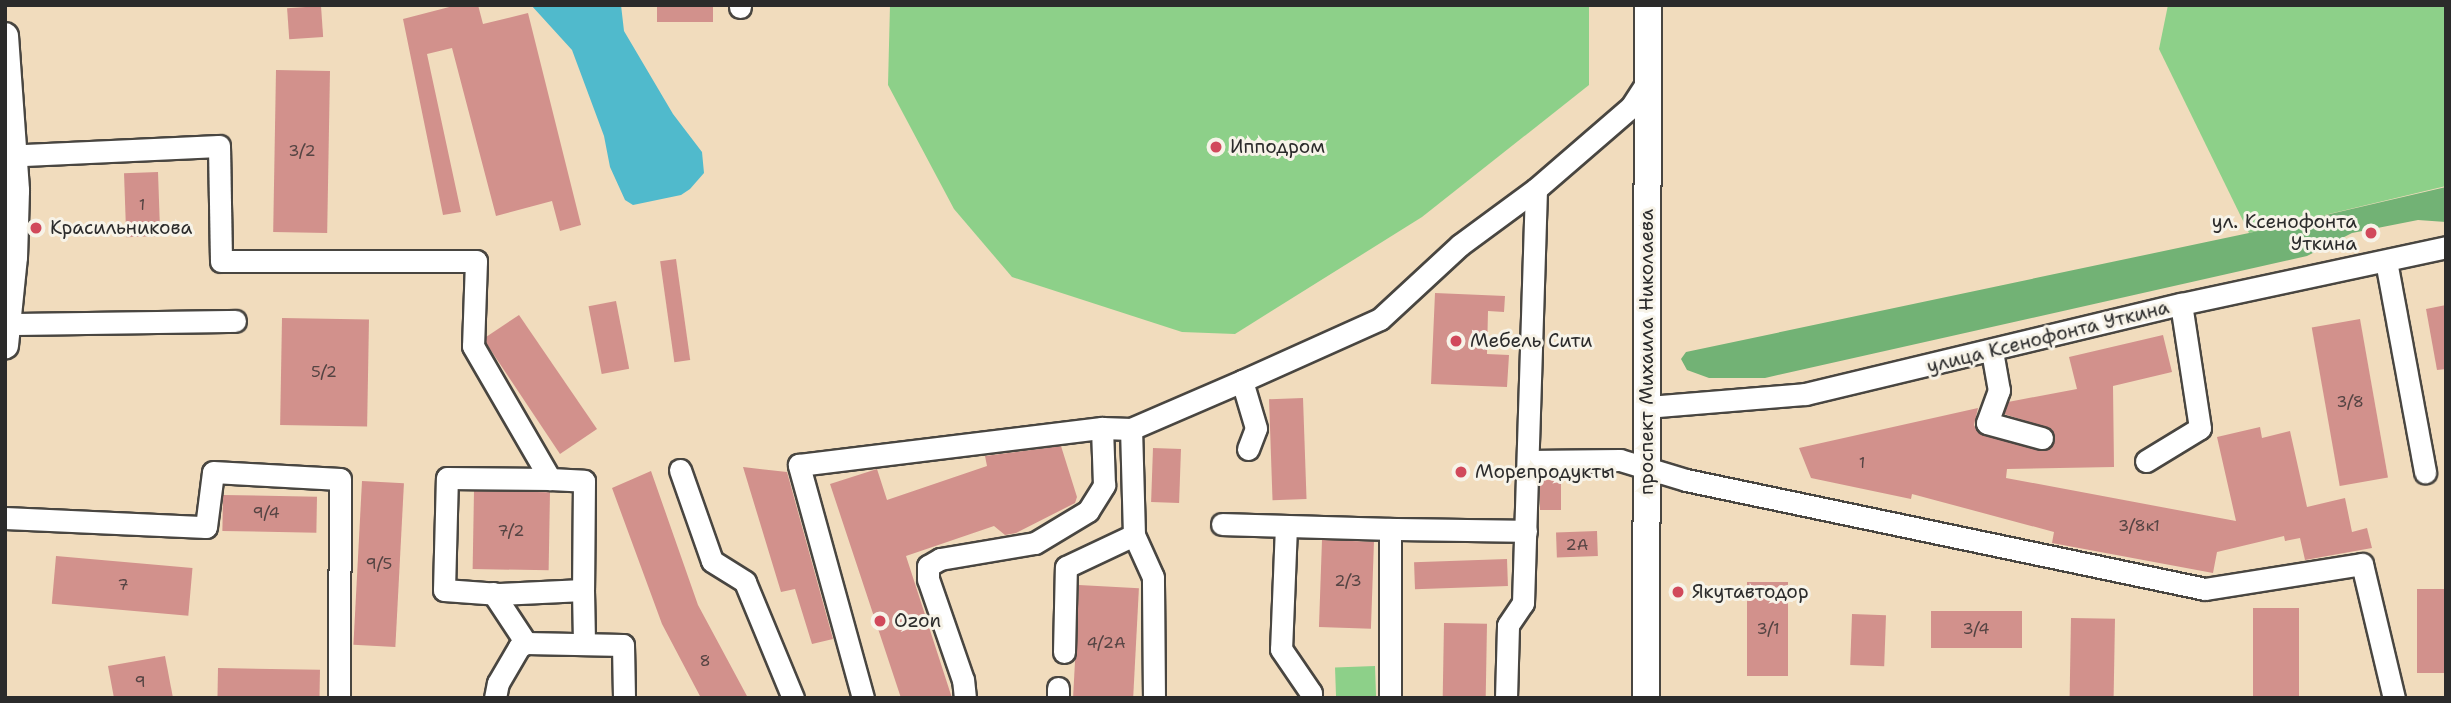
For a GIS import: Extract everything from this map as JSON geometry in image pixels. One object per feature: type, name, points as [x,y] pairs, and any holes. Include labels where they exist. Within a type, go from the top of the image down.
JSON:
[{"type":"main road","name":"проспект Михаила Николаева","points":[[1646,698],[1648,5]]},
{"type":"main road","points":[[5,36],[15,257],[6,335]]},
{"type":"street","points":[[863,698],[799,465],[1102,428],[1131,429],[1380,319],[1460,245],[1536,189],[1631,107],[1648,81]]},
{"type":"street","points":[[10,155],[219,146],[221,261],[476,261],[473,346],[550,479]]},
{"type":"street","points":[[1506,698],[1508,625],[1523,603],[1536,189]]},
{"type":"street","name":"улица Ксенофонта Уткина","points":[[1647,407],[1805,394],[2181,304],[2446,247]]},
{"type":"street","points":[[2386,261],[2425,472]]},
{"type":"street","points":[[2146,461],[2200,428],[2181,304]]},
{"type":"street","points":[[6,335],[234,321]]},
{"type":"street","points":[[1992,351],[1999,390],[1987,423],[2042,438]]},
{"type":"street","points":[[1242,381],[1256,428],[1248,449]]},
{"type":"street","points":[[965,698],[963,680],[928,579],[928,566],[940,559],[1035,543],[1088,511],[1104,485],[1102,428]]},
{"type":"street","points":[[1131,429],[1134,535],[1153,577],[1154,698]]},
{"type":"street","points":[[1528,461],[1620,460],[1686,480],[2205,589],[2361,564],[2394,698]]},
{"type":"street","points":[[680,470],[712,561],[745,582],[793,698]]},
{"type":"street","points":[[5,518],[206,527],[213,472],[340,479],[340,698]]},
{"type":"street","points":[[583,590],[493,593],[444,590],[447,478],[584,481],[584,643]]},
{"type":"street","points":[[1222,524],[1525,531]]},
{"type":"street","points":[[1286,526],[1281,649],[1311,693],[1311,698]]},
{"type":"street","points":[[1390,529],[1390,698]]},
{"type":"street","points":[[1064,652],[1066,567],[1134,535]]},
{"type":"street","points":[[493,593],[526,643]]},
{"type":"street","points":[[495,698],[498,682],[519,647],[526,643],[584,643],[623,645],[624,698]]},
{"type":"green space","name":"Ипподром","points":[[890,5],[1589,5],[1589,85],[1422,217],[1235,334],[1182,332],[1012,277],[954,209],[888,85]]},
{"type":"green space","points":[[2168,5],[2446,5],[2446,186],[2249,233],[2159,49]]},
{"type":"green space","points":[[2446,187],[2446,222],[2418,220],[2352,233],[2307,256],[1765,378],[1709,378],[1687,370],[1681,359],[1686,352],[2249,233]]},
{"type":"green space","points":[[1375,666],[1376,698],[1336,698],[1335,667]]},
{"type":"water","points":[[531,5],[621,5],[624,31],[673,114],[702,152],[704,173],[690,189],[681,195],[633,205],[625,200],[610,167],[604,136],[572,50]]},
{"type":"building","points":[[457,5],[478,5],[483,24],[528,13],[581,225],[560,231],[552,201],[496,216],[452,48],[427,54],[461,212],[443,215],[403,19]]},
{"type":"building","points":[[657,5],[713,5],[713,22],[657,22]]},
{"type":"building","points":[[321,6],[323,37],[289,39],[287,8]]},
{"type":"building","points":[[276,70],[330,71],[327,233],[273,232]]},
{"type":"building","points":[[158,172],[160,236],[126,237],[124,173]]},
{"type":"building","points":[[676,259],[690,360],[674,362],[660,261]]},
{"type":"building","points":[[1435,293],[1505,296],[1504,312],[1488,311],[1487,354],[1509,355],[1507,387],[1431,384]]},
{"type":"building","points":[[616,301],[629,369],[602,374],[589,306]]},
{"type":"building","points":[[2446,305],[2446,369],[2437,370],[2426,309]]},
{"type":"building","points":[[519,315],[597,429],[560,454],[486,343],[486,337]]},
{"type":"building","points":[[282,318],[369,320],[367,427],[280,425]]},
{"type":"building","points":[[2360,319],[2388,478],[2340,486],[2312,328]]},
{"type":"building","points":[[2163,335],[2172,372],[2113,386],[2114,467],[2007,469],[2006,478],[2236,521],[2217,437],[2260,427],[2262,438],[2290,431],[2307,507],[2345,498],[2352,532],[2367,528],[2372,548],[2305,560],[2300,538],[2285,541],[2284,536],[2217,552],[2213,573],[2052,543],[2054,532],[1912,494],[1911,499],[1811,478],[1799,448],[1978,408],[1974,425],[1978,432],[2046,450],[2055,441],[2052,429],[2004,414],[2008,402],[2077,389],[2069,357]]},
{"type":"building","points":[[1303,398],[1307,499],[1273,500],[1269,399]]},
{"type":"building","points":[[1061,446],[1077,497],[1075,503],[1016,533],[1005,535],[994,526],[906,556],[952,698],[901,698],[830,484],[877,469],[887,500],[987,466],[985,456]]},
{"type":"building","points":[[1153,448],[1181,449],[1179,503],[1151,502]]},
{"type":"building","points":[[743,467],[787,472],[833,639],[812,644],[795,589],[781,592]]},
{"type":"building","points":[[651,471],[698,605],[748,698],[701,698],[662,624],[612,488]]},
{"type":"building","points":[[1540,480],[1561,480],[1561,510],[1540,510]]},
{"type":"building","points":[[362,481],[404,483],[395,647],[353,645]]},
{"type":"building","points":[[474,491],[550,492],[549,570],[473,569]]},
{"type":"building","points":[[223,495],[317,497],[316,533],[222,531]]},
{"type":"building","points":[[1597,531],[1598,556],[1557,557],[1556,532]]},
{"type":"building","points":[[1322,540],[1374,542],[1371,629],[1319,627]]},
{"type":"building","points":[[56,556],[192,568],[188,616],[52,604]]},
{"type":"building","points":[[1507,559],[1508,586],[1415,589],[1414,562]]},
{"type":"building","points":[[1747,582],[1788,582],[1788,676],[1747,676]]},
{"type":"building","points":[[1079,585],[1139,588],[1133,698],[1073,698]]},
{"type":"building","points":[[2417,589],[2446,589],[2446,673],[2417,673]]},
{"type":"building","points":[[2253,608],[2299,608],[2299,698],[2253,698]]},
{"type":"building","points":[[1931,611],[2022,611],[2022,648],[1931,648]]},
{"type":"building","points":[[1852,614],[1886,615],[1884,666],[1850,665]]},
{"type":"building","points":[[2071,618],[2115,619],[2114,698],[2070,698]]},
{"type":"building","points":[[1444,623],[1487,624],[1486,698],[1443,698]]},
{"type":"building","points":[[165,656],[173,698],[114,698],[108,666]]},
{"type":"building","points":[[218,668],[320,670],[319,698],[217,698]]},
{"type":"place","name":"Ипподром","points":[[1216,147]]},
{"type":"place","name":"Красильникова","points":[[36,228]]},
{"type":"place","name":"ул. Ксенофонта Уткина","points":[[2371,233]]},
{"type":"place","name":"Мебель Сити","points":[[1456,341]]},
{"type":"place","name":"Морепродукты","points":[[1461,472]]},
{"type":"place","name":"Якутавтодор","points":[[1678,592]]},
{"type":"place","name":"Ozon","points":[[880,621]]}]
